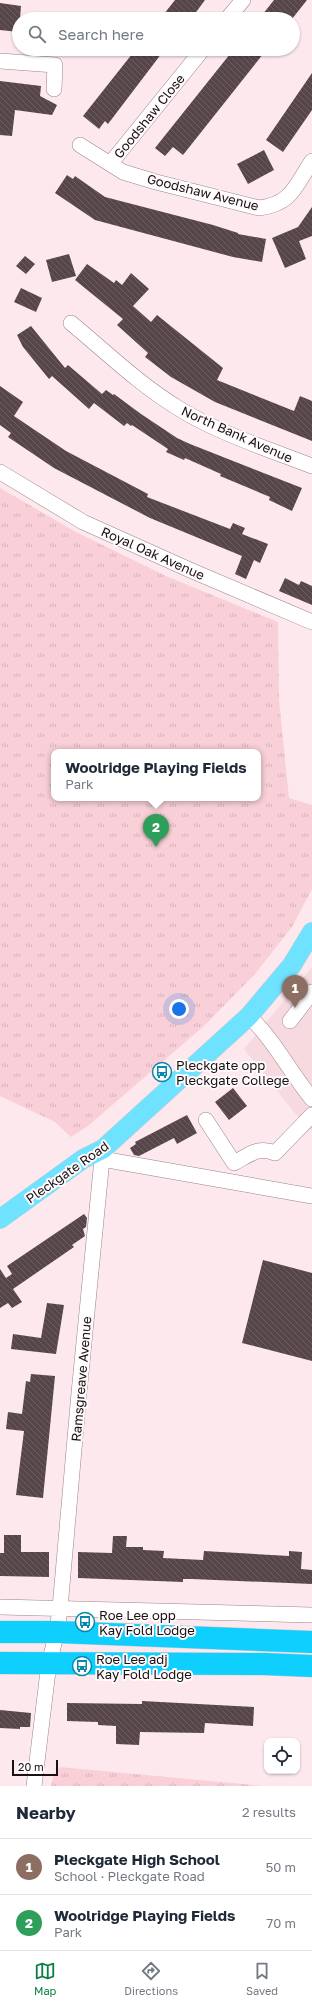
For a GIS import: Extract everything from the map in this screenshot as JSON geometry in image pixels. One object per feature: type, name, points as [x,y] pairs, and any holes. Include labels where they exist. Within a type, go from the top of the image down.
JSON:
[{"type":"highway","points":[[0,1632],[57,1632],[312,1642]]},
{"type":"highway","points":[[0,1663],[264,1664],[312,1666]]},
{"type":"main road","name":"Pleckgate Road","points":[[0,1219],[83,1159],[103,1154],[249,1016],[292,964],[311,937]]},
{"type":"street","points":[[233,12],[242,0]]},
{"type":"street","name":"Goodshaw Close","points":[[110,164],[197,56]]},
{"type":"street","points":[[0,61],[55,65],[54,89]]},
{"type":"street","name":"Goodshaw Avenue","points":[[80,145],[124,172],[156,182],[259,208],[274,206],[288,197],[312,161]]},
{"type":"street","name":"North Bank Avenue","points":[[71,323],[114,361],[178,408],[196,418],[256,444],[312,466]]},
{"type":"street","name":"Royal Oak Avenue","points":[[0,472],[83,522],[312,622]]},
{"type":"street","points":[[290,1021],[312,992]]},
{"type":"street","points":[[249,1016],[262,1029],[295,1079],[312,1100]]},
{"type":"street","points":[[206,1120],[234,1163],[258,1151],[266,1149],[275,1153],[312,1115]]},
{"type":"street","points":[[103,1154],[312,1196]]},
{"type":"street","name":"Ramsgreave Avenue","points":[[34,1786],[49,1663],[57,1632],[60,1608],[79,1393],[103,1154]]},
{"type":"street","points":[[0,1607],[312,1615]]},
{"type":"shaded area","points":[[312,967],[312,1131],[293,1111],[244,1049]]},
{"type":"green space","points":[[0,488],[76,532],[166,576],[278,622],[279,700],[289,798],[312,805],[312,889],[292,927],[255,974],[205,1025],[88,1126],[71,1137],[55,1122],[0,1096]]},
{"type":"green space","points":[[60,1767],[263,1786],[51,1786],[53,1776]]},
{"type":"building","points":[[175,0],[205,0],[196,12],[166,12]]},
{"type":"building","points":[[274,0],[307,0],[298,12],[265,12]]},
{"type":"building","points":[[0,3],[21,6],[21,12],[12,12],[12,31],[0,30]]},
{"type":"building","points":[[130,56],[160,56],[108,124],[105,121],[99,129],[83,116]]},
{"type":"building","points":[[228,56],[261,56],[183,155],[173,147],[165,156],[155,148]]},
{"type":"building","points":[[312,73],[312,110],[283,152],[266,140]]},
{"type":"building","points":[[0,81],[41,86],[40,96],[57,105],[52,115],[15,110],[12,136],[0,135]]},
{"type":"building","points":[[264,150],[274,170],[248,184],[237,164]]},
{"type":"building","points":[[67,175],[73,179],[75,176],[105,197],[213,225],[238,234],[266,239],[262,262],[233,257],[95,220],[55,193]]},
{"type":"building","points":[[312,207],[312,236],[299,241],[306,259],[285,268],[272,238],[298,227]]},
{"type":"building","points":[[69,254],[76,276],[52,282],[46,260]]},
{"type":"building","points":[[25,256],[35,264],[26,274],[16,266]]},
{"type":"building","points":[[87,264],[114,283],[116,280],[122,285],[131,273],[149,289],[133,306],[151,322],[157,315],[223,368],[217,380],[294,411],[300,396],[312,401],[312,441],[215,402],[171,377],[145,357],[148,353],[117,325],[123,319],[75,280]]},
{"type":"building","points":[[21,288],[42,298],[36,312],[14,302]]},
{"type":"building","points":[[31,326],[65,368],[68,365],[102,394],[106,390],[113,395],[114,394],[177,438],[302,488],[292,511],[269,500],[270,497],[220,476],[221,474],[185,458],[184,460],[166,452],[168,449],[132,425],[131,426],[127,423],[124,426],[94,403],[89,409],[52,376],[49,379],[23,347],[17,335]]},
{"type":"building","points":[[0,386],[23,402],[14,416],[66,451],[148,494],[147,497],[230,529],[233,523],[245,528],[242,534],[268,544],[260,563],[254,560],[246,579],[235,574],[242,556],[150,518],[54,468],[8,437],[11,433],[0,425]]},
{"type":"building","points":[[285,578],[299,585],[301,581],[312,586],[312,605],[279,591]]},
{"type":"building","points":[[233,1088],[247,1106],[229,1120],[215,1102]]},
{"type":"building","points":[[187,1115],[197,1133],[177,1144],[174,1138],[139,1156],[134,1155],[130,1148],[136,1144],[135,1142]]},
{"type":"building","points":[[84,1214],[87,1218],[86,1227],[83,1229],[85,1236],[72,1245],[74,1247],[13,1289],[22,1302],[12,1308],[8,1303],[0,1308],[0,1269],[6,1278],[12,1274],[7,1266]]},
{"type":"building","points":[[263,1260],[312,1273],[312,1361],[242,1343]]},
{"type":"building","points":[[47,1303],[64,1305],[56,1354],[11,1349],[13,1334],[41,1338]]},
{"type":"building","points":[[31,1374],[55,1376],[43,1498],[16,1495],[24,1431],[6,1429],[8,1412],[22,1414],[26,1381],[30,1382]]},
{"type":"building","points":[[4,1535],[21,1535],[21,1552],[49,1552],[49,1577],[0,1576],[0,1553],[4,1553]]},
{"type":"building","points":[[113,1536],[127,1536],[126,1547],[143,1547],[143,1550],[164,1551],[163,1558],[203,1560],[204,1551],[289,1556],[289,1551],[302,1552],[301,1569],[312,1570],[312,1584],[192,1579],[183,1579],[183,1582],[78,1578],[78,1552],[112,1553]]},
{"type":"building","points":[[142,1701],[254,1707],[253,1726],[205,1723],[204,1733],[140,1732],[139,1745],[116,1744],[116,1726],[98,1725],[98,1722],[67,1721],[67,1703],[142,1704]]},
{"type":"building","points":[[0,1710],[31,1713],[30,1727],[20,1727],[20,1729],[0,1728]]},
{"type":"place","name":"Woolridge Playing Fields","points":[[156,847]]},
{"type":"place","name":"Pleckgate High School","points":[[295,1008]]},
{"type":"place","name":"Pleckgate opp Pleckgate College","points":[[162,1072]]},
{"type":"place","name":"Roe Lee opp Kay Fold Lodge","points":[[85,1622]]},
{"type":"place","name":"Roe Lee adj Kay Fold Lodge","points":[[82,1666]]}]
